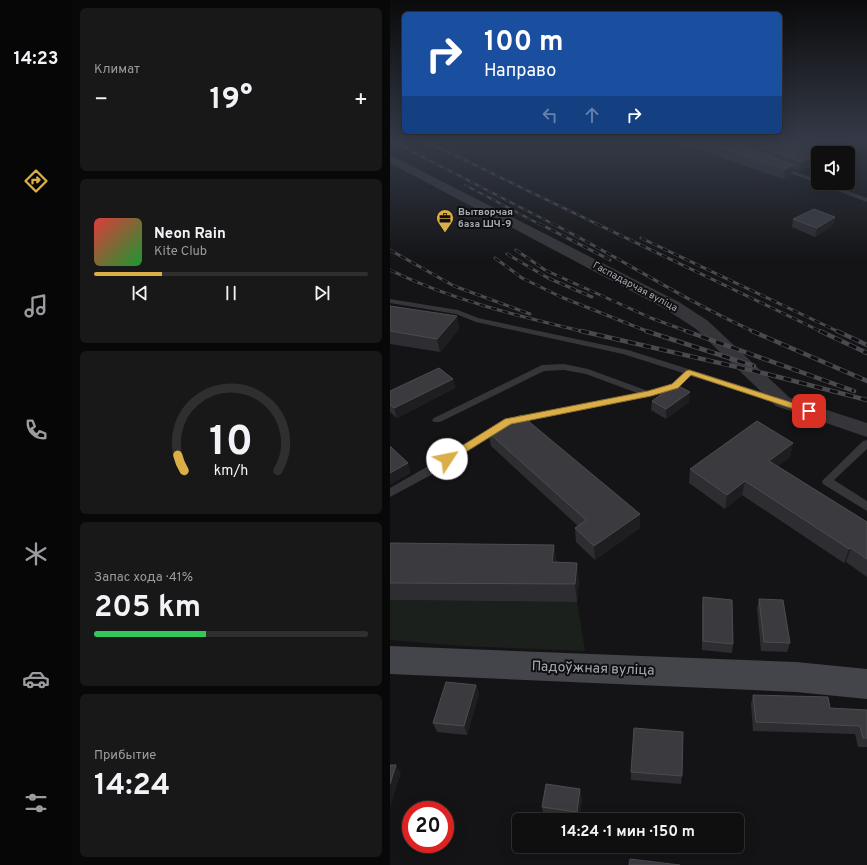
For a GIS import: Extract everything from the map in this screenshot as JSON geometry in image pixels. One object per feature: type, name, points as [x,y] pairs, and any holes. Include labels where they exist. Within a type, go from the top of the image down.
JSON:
[{"type":"main road","name":"Падоўжная вуліца","points":[[390,660],[796,677],[867,684]]},
{"type":"street","name":"Гаспадарчая вуліца","points":[[433,180],[673,306],[702,325],[783,402],[867,430]]},
{"type":"lane","points":[[840,190],[867,200]]},
{"type":"lane","points":[[390,302],[458,312],[476,320],[625,352],[783,402]]},
{"type":"lane","points":[[437,420],[542,368],[564,367],[588,372],[648,394]]},
{"type":"lane","points":[[390,492],[427,472],[508,421],[648,394],[675,386],[689,372]]},
{"type":"lane","points":[[867,443],[828,481],[867,506]]},
{"type":"shaded area","points":[[390,600],[577,602],[585,651],[462,646],[390,640]]},
{"type":"building","points":[[814,209],[835,217],[817,228],[793,219]]},
{"type":"building","points":[[390,306],[457,316],[437,339],[390,331]]},
{"type":"building","points":[[439,368],[453,379],[394,408],[390,405],[390,391]]},
{"type":"building","points":[[675,384],[690,392],[666,409],[652,401]]},
{"type":"building","points":[[521,415],[640,514],[594,546],[575,528],[586,520],[488,432]]},
{"type":"building","points":[[757,421],[793,443],[769,461],[867,522],[867,559],[851,548],[849,549],[745,481],[727,495],[690,469]]},
{"type":"building","points":[[390,446],[408,463],[390,473]]},
{"type":"building","points":[[390,543],[554,545],[552,562],[577,563],[575,584],[390,583]]},
{"type":"building","points":[[703,597],[732,600],[733,644],[703,641]]},
{"type":"building","points":[[759,599],[783,600],[790,643],[764,642]]},
{"type":"building","points":[[446,682],[476,685],[464,726],[433,723]]},
{"type":"building","points":[[753,695],[828,697],[830,708],[867,710],[867,738],[863,738],[860,726],[756,722]]},
{"type":"building","points":[[634,728],[683,732],[682,776],[631,772]]},
{"type":"building","points":[[390,765],[396,765],[390,784]]},
{"type":"building","points":[[546,784],[580,789],[577,812],[542,807]]},
{"type":"building","points":[[630,859],[680,865],[629,865]]},
{"type":"railway","points":[[468,180],[555,225]]},
{"type":"railway","points":[[507,180],[599,225]]},
{"type":"railway","points":[[465,185],[541,225]]},
{"type":"railway","points":[[540,224],[610,260]]},
{"type":"railway","points":[[553,224],[703,307],[755,332]]},
{"type":"railway","points":[[597,224],[822,332]]},
{"type":"railway","points":[[641,238],[839,332]]},
{"type":"railway","points":[[390,250],[454,286],[530,314]]},
{"type":"railway","points":[[516,250],[545,270],[651,318],[689,332]]},
{"type":"railway","points":[[507,254],[548,278],[592,297]]},
{"type":"railway","points":[[495,258],[522,278],[561,297],[649,332]]},
{"type":"railway","points":[[390,270],[413,281],[461,299],[535,320],[585,332]]},
{"type":"railway","points":[[581,331],[767,374],[867,400]]},
{"type":"railway","points":[[686,331],[854,391]]},
{"type":"railway","points":[[752,331],[867,381]]},
{"type":"railway","points":[[820,331],[867,353]]},
{"type":"railway","points":[[837,331],[867,345]]},
{"type":"railway","points":[[649,332],[754,366]]},
{"type":"place","name":"Вытворчая база ШЧ-9","points":[[445,233]]},
{"type":"route","points":[[447,459],[508,421],[648,394],[675,386],[689,372],[809,411]]}]
